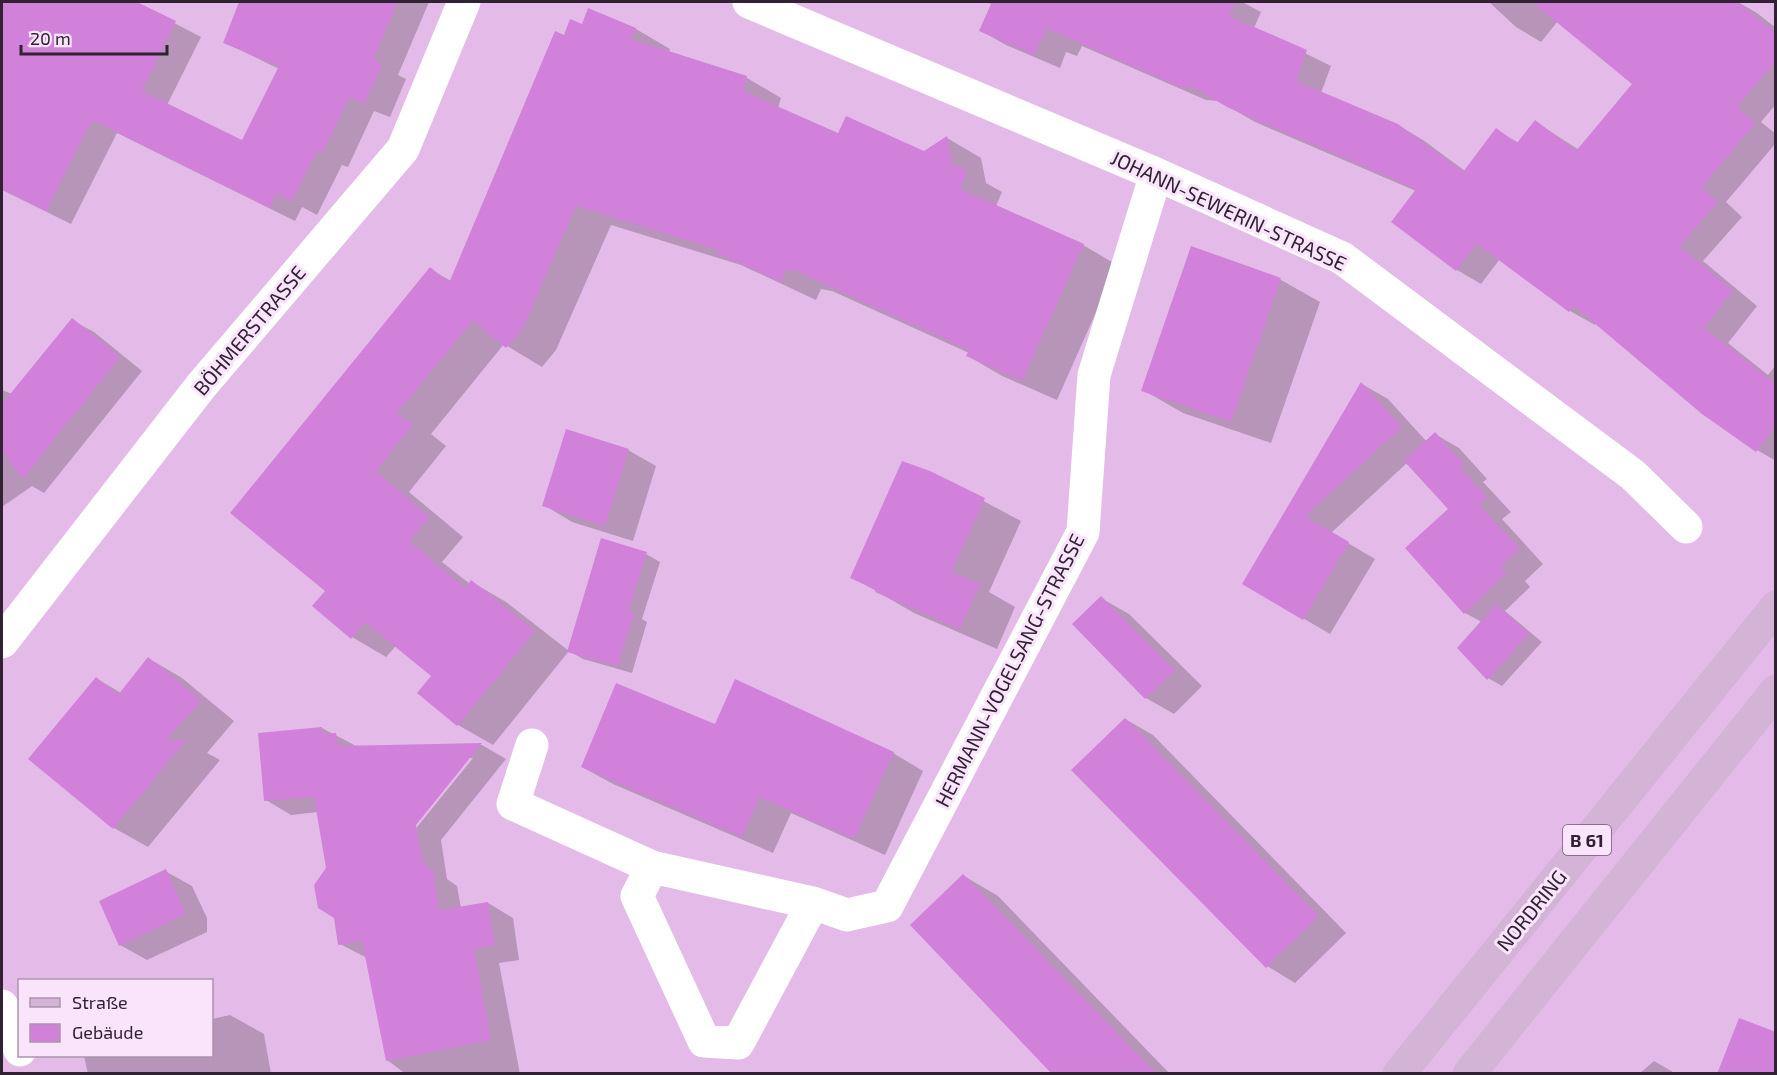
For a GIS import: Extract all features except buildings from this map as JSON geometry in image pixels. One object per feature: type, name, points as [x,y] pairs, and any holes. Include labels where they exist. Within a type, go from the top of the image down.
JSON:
[{"type":"main road","name":"NORDRING","points":[[1399,1074],[1776,607]]},
{"type":"main road","name":"B 61","points":[[1469,1074],[1776,692]]},
{"type":"street","name":"BÖHMERSTRASSE","points":[[2,642],[201,386],[403,149],[464,2]]},
{"type":"street","name":"JOHANN-SEWERIN-STRASSE","points":[[749,2],[1156,174],[1342,258],[1633,475],[1686,527]]},
{"type":"street","name":"HERMANN-VOGELSANG-STRASSE","points":[[532,745],[513,804],[652,867],[813,903],[847,915],[858,915],[887,906],[1083,532],[1094,375],[1156,174]]},
{"type":"street","points":[[652,867],[637,896],[704,1041],[738,1043],[813,903]]},
{"type":"street","points":[[2,1006],[18,1045]]},
{"type":"street","points":[[22,1057],[29,1074]]}]
